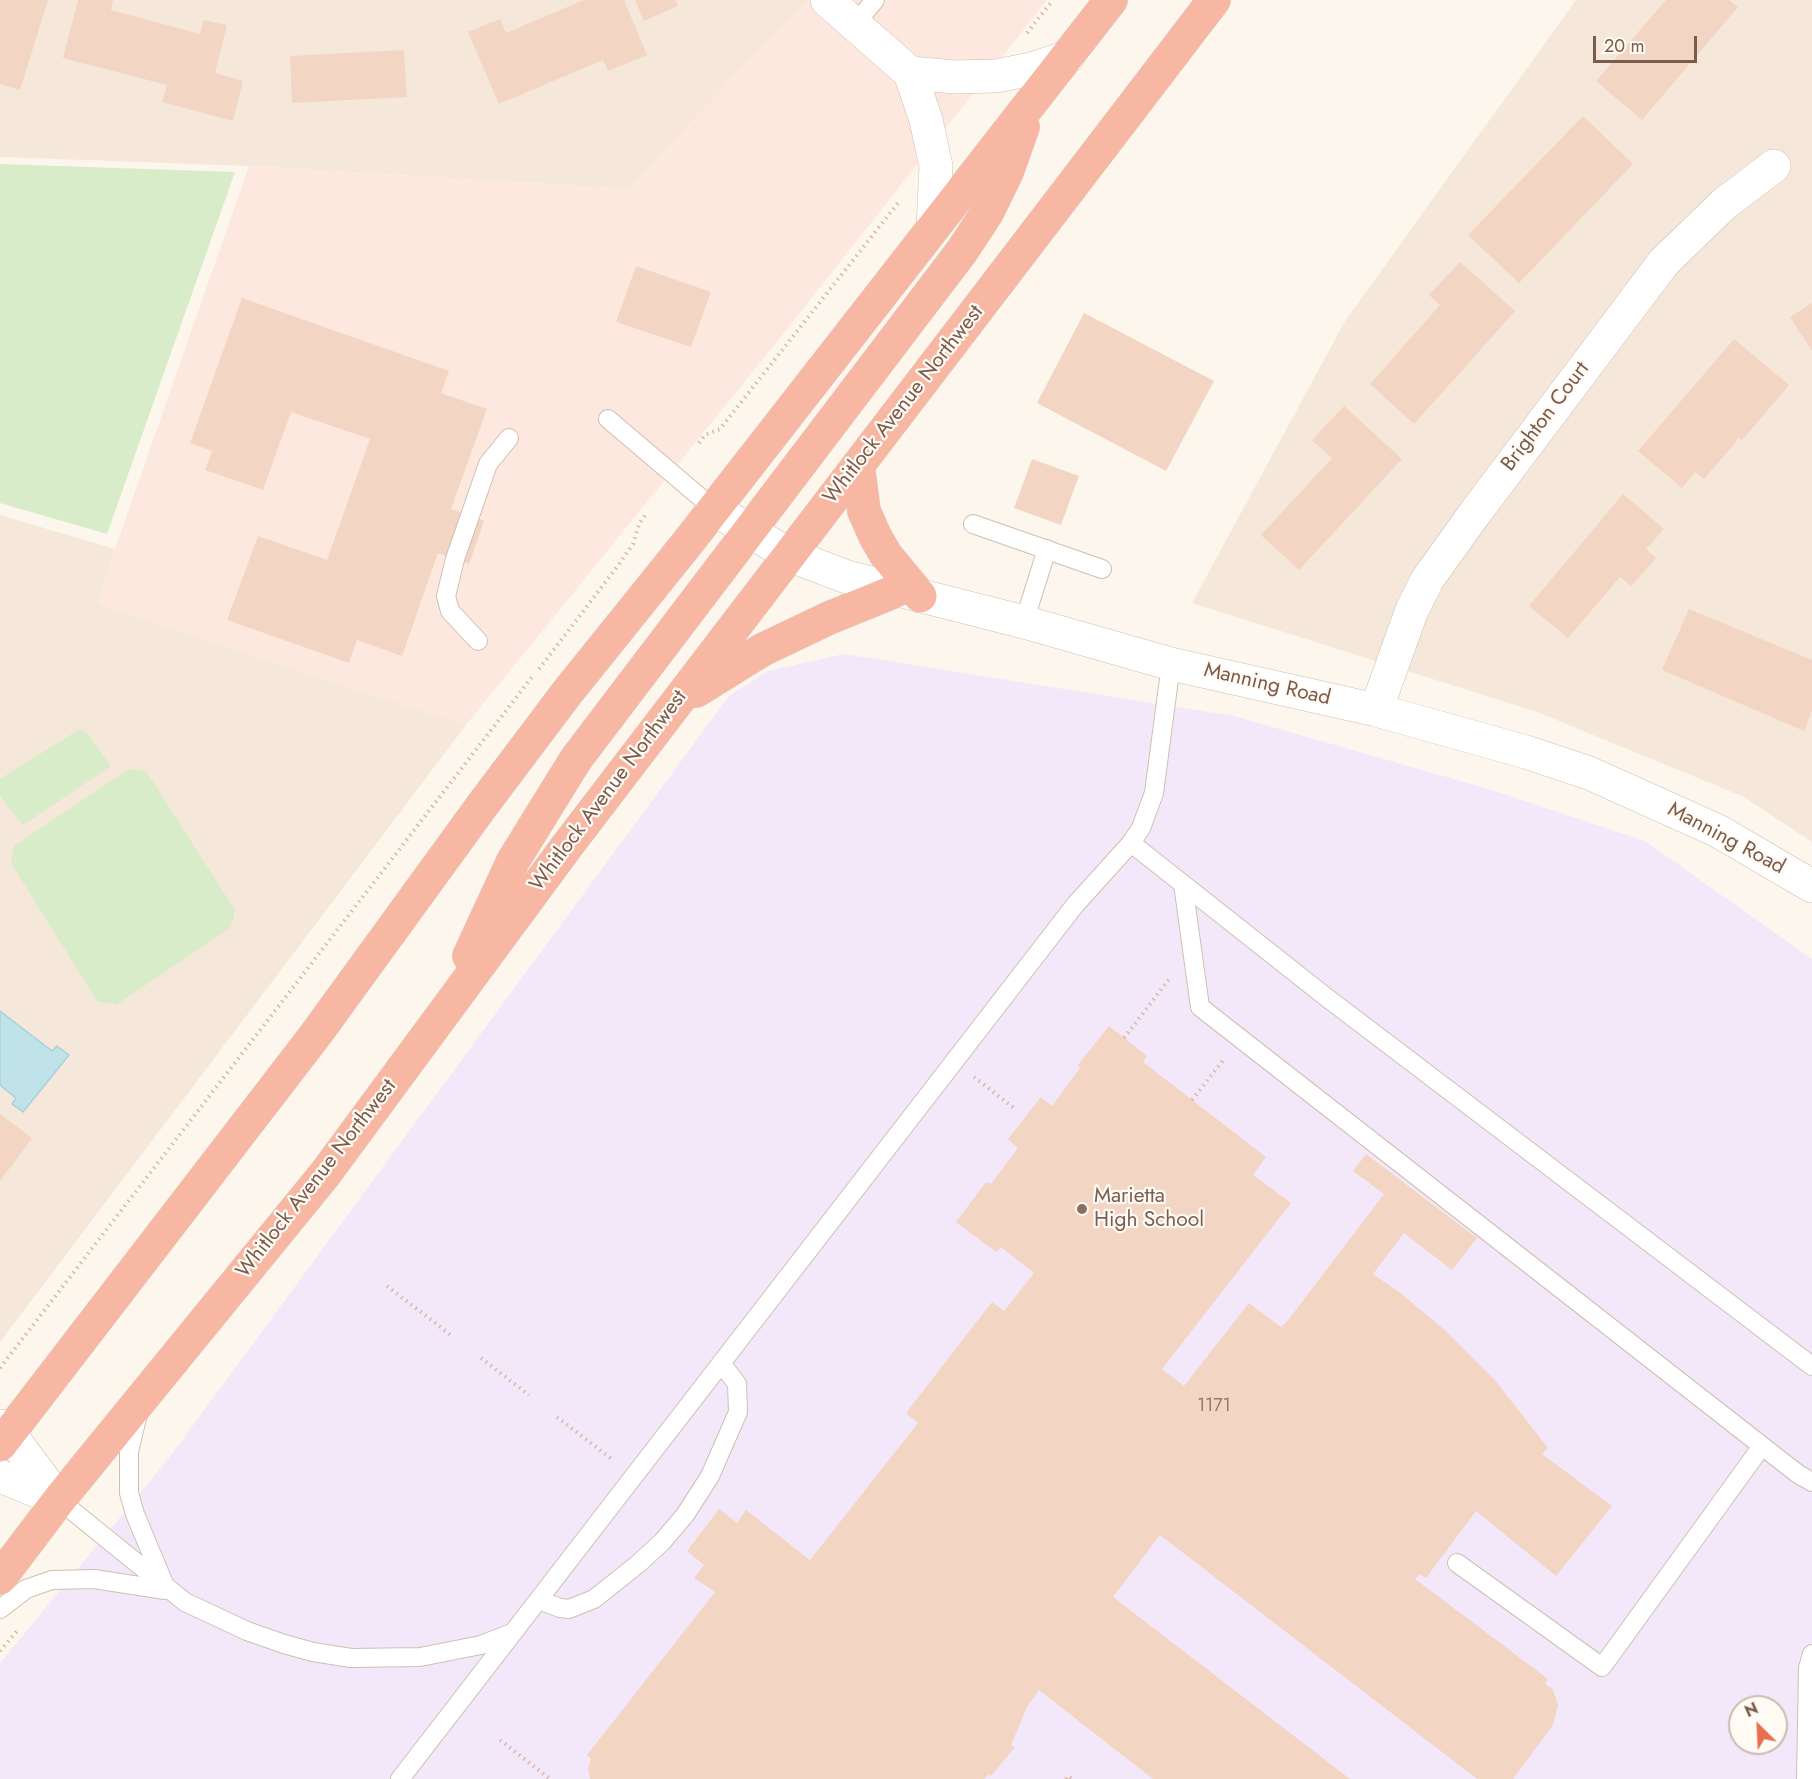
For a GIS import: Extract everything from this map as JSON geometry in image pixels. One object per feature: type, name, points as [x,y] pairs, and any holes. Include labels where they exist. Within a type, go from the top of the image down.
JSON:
[{"type":"highway","points":[[3,1435],[316,1034],[566,694],[714,509],[1111,0]]},
{"type":"highway","name":"Whitlock Avenue Northwest","points":[[0,1578],[59,1500],[325,1174],[672,708],[1214,0]]},
{"type":"highway","points":[[455,998],[472,948],[489,910],[513,861],[543,810],[576,759],[914,316],[987,213],[1007,172],[1029,105]]},
{"type":"highway","points":[[672,708],[762,650],[829,618],[909,593],[875,536],[864,511],[858,465]]},
{"type":"street","points":[[827,0],[865,12],[910,73],[926,120],[936,166],[933,227]]},
{"type":"street","points":[[910,73],[955,77],[996,76],[1032,69],[1068,57]]},
{"type":"street","name":"Brighton Court","points":[[1376,710],[1412,610],[1427,580],[1475,513],[1664,262],[1724,204],[1774,166]]},
{"type":"street","name":"Manning Road","points":[[714,509],[789,555],[847,577],[1023,622],[1171,664],[1376,710],[1526,752],[1589,773],[1718,831],[1812,886]]},
{"type":"street","points":[[3,1435],[59,1500]]},
{"type":"street","points":[[0,1476],[59,1500]]},
{"type":"lane","points":[[608,419],[714,509]]},
{"type":"lane","points":[[478,641],[450,611],[446,596],[455,559],[489,464],[509,438]]},
{"type":"lane","points":[[973,524],[1102,569]]},
{"type":"lane","points":[[1023,622],[1047,549]]},
{"type":"lane","points":[[400,1779],[1076,905],[1131,843],[1141,828],[1154,793],[1171,664]]},
{"type":"lane","points":[[1131,843],[1326,997],[1812,1366]]},
{"type":"lane","points":[[1183,884],[1200,1007],[1761,1446],[1812,1482]]},
{"type":"lane","points":[[539,1600],[569,1609],[594,1599],[662,1542],[685,1515],[710,1476],[738,1412],[736,1384],[721,1363]]},
{"type":"lane","points":[[142,1398],[129,1451],[129,1493],[135,1514],[167,1590]]},
{"type":"lane","points":[[1457,1563],[1602,1667],[1761,1446]]},
{"type":"lane","points":[[59,1500],[167,1590],[185,1602],[247,1631],[313,1652],[351,1658],[420,1657],[481,1645],[514,1633]]},
{"type":"lane","points":[[0,1609],[26,1589],[52,1580],[94,1579],[167,1590]]},
{"type":"lane","points":[[1806,1779],[1808,1668],[1812,1654]]},
{"type":"path","points":[[699,443],[705,435],[720,429],[905,194]]},
{"type":"path","points":[[0,1368],[617,567],[633,544],[639,524],[646,514]]},
{"type":"path","points":[[1124,1038],[1174,973]]},
{"type":"path","points":[[1192,1100],[1225,1059]]},
{"type":"path","points":[[954,1062],[1014,1108]]},
{"type":"path","points":[[387,1286],[452,1336]]},
{"type":"path","points":[[481,1358],[529,1395]]},
{"type":"path","points":[[557,1417],[616,1463]]},
{"type":"path","points":[[500,1740],[550,1779]]},
{"type":"path","points":[[1066,1779],[1068,1776],[1072,1779]]},
{"type":"shaded area","points":[[0,0],[808,0],[628,189],[249,166],[0,157]]},
{"type":"shaded area","points":[[808,0],[1047,0],[772,348],[466,725],[98,604],[115,549],[249,166],[628,189]]},
{"type":"shaded area","points":[[1576,0],[1812,0],[1812,842],[1744,797],[1537,712],[1192,603],[1345,321]]},
{"type":"shaded area","points":[[0,515],[115,549],[98,604],[466,725],[0,1342]]},
{"type":"shaded area","name":"Marietta High School","points":[[844,654],[1234,716],[1492,790],[1645,841],[1812,959],[1812,1779],[0,1779],[0,1663],[169,1458],[729,696],[768,671]]},
{"type":"green space","points":[[0,164],[235,172],[107,534],[0,503]]},
{"type":"green space","points":[[80,729],[87,733],[111,766],[23,825],[0,796],[0,779]]},
{"type":"green space","points":[[129,769],[146,771],[235,910],[231,927],[116,1005],[97,1001],[11,863],[14,846]]},
{"type":"water","points":[[0,1011],[52,1051],[57,1046],[69,1055],[23,1112],[12,1104],[16,1098],[0,1085]]},
{"type":"building","points":[[0,0],[48,0],[20,90],[0,84]]},
{"type":"building","points":[[78,0],[113,0],[111,10],[200,34],[204,20],[227,25],[215,73],[243,81],[233,121],[162,102],[167,85],[63,58]]},
{"type":"building","points":[[584,0],[624,0],[647,55],[608,71],[603,60],[499,104],[468,32],[500,19],[506,33]]},
{"type":"building","points":[[635,0],[675,0],[678,6],[644,21]]},
{"type":"building","points":[[1666,0],[1729,0],[1738,7],[1642,120],[1596,81]]},
{"type":"building","points":[[404,50],[407,97],[292,103],[290,56]]},
{"type":"building","points":[[1583,116],[1633,164],[1519,283],[1468,235]]},
{"type":"building","points":[[1460,262],[1515,311],[1414,424],[1370,384],[1440,305],[1429,295]]},
{"type":"building","points":[[636,266],[711,292],[691,347],[616,322]]},
{"type":"building","points":[[242,298],[449,371],[441,393],[487,409],[451,509],[484,521],[469,564],[438,553],[402,656],[357,640],[349,663],[227,620],[258,536],[327,560],[370,439],[291,412],[263,490],[205,470],[212,451],[190,443]]},
{"type":"building","points":[[1812,303],[1812,351],[1790,317]]},
{"type":"building","points":[[1084,313],[1214,381],[1166,471],[1037,403]]},
{"type":"building","points":[[1734,339],[1789,385],[1742,440],[1739,438],[1704,479],[1695,472],[1682,488],[1638,451]]},
{"type":"building","points":[[1344,406],[1402,459],[1299,570],[1261,535],[1332,458],[1312,440]]},
{"type":"building","points":[[1032,459],[1079,476],[1061,525],[1014,508]]},
{"type":"building","points":[[1623,494],[1664,529],[1646,549],[1656,558],[1631,586],[1620,577],[1568,638],[1529,606]]},
{"type":"building","points":[[1689,609],[1812,660],[1812,711],[1804,731],[1662,670]]},
{"type":"building","points":[[1109,1026],[1147,1056],[1143,1062],[1266,1157],[1253,1175],[1291,1203],[1162,1369],[1184,1386],[1249,1303],[1281,1327],[1286,1323],[1384,1194],[1353,1171],[1366,1154],[1477,1238],[1452,1270],[1404,1233],[1373,1274],[1399,1292],[1447,1332],[1494,1379],[1548,1448],[1542,1454],[1612,1506],[1556,1576],[1476,1511],[1426,1578],[1420,1574],[1415,1579],[1548,1679],[1545,1684],[1552,1688],[1558,1704],[1553,1725],[1513,1779],[1477,1779],[1160,1535],[1113,1597],[1350,1779],[1153,1779],[1039,1690],[1027,1707],[1011,1745],[1015,1747],[991,1776],[989,1774],[984,1779],[590,1779],[588,1769],[591,1759],[587,1755],[715,1592],[694,1578],[704,1565],[687,1551],[719,1509],[737,1523],[746,1510],[810,1560],[918,1423],[906,1413],[992,1302],[1004,1311],[1034,1273],[1001,1247],[996,1252],[956,1222],[986,1182],[991,1184],[1018,1148],[1008,1139],[1041,1097],[1052,1106],[1080,1068],[1078,1065]]},
{"type":"building","points":[[0,1114],[32,1138],[0,1181]]},
{"type":"place","name":"Marietta High School","points":[[1082,1209]]}]
